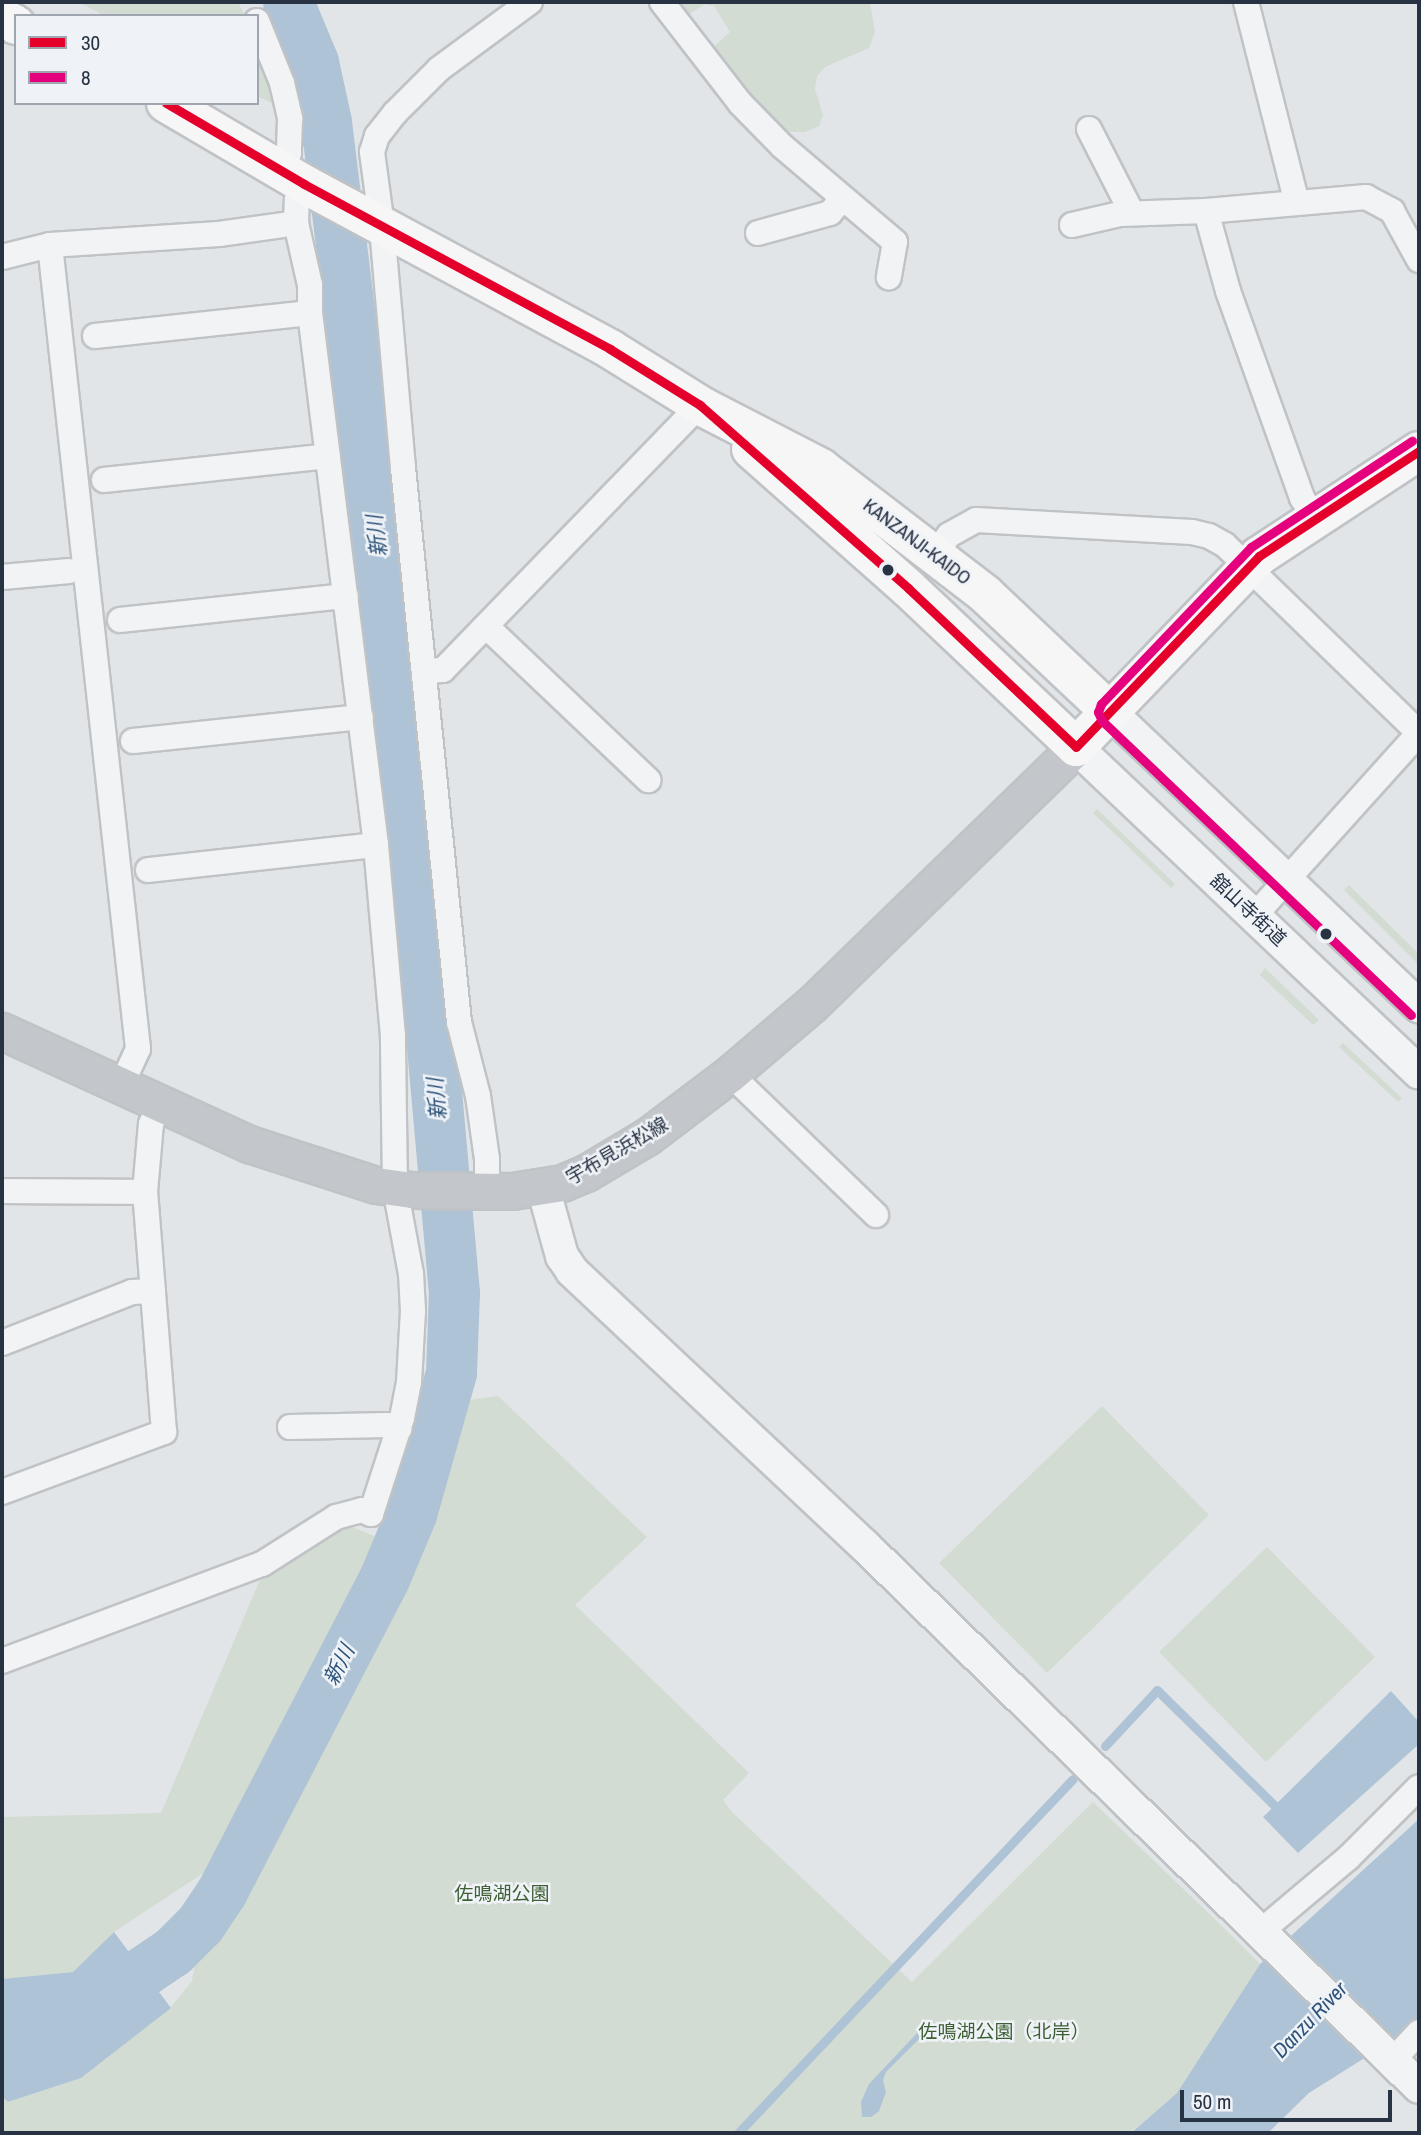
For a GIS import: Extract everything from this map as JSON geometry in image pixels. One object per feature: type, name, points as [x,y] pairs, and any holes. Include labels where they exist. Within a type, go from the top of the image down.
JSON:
[{"type":"main road","name":"KANZANJI-KAIDO","points":[[169,105],[297,180],[611,349],[700,405],[821,468],[985,594],[1110,712]]},
{"type":"main road","name":"KANZANJI-KAIDO","points":[[700,405],[908,588],[1076,747]]},
{"type":"main road","points":[[1076,747],[1247,567],[1277,542],[1419,451]]},
{"type":"main road","name":"宇布見浜松線","points":[[2,1031],[274,1153],[343,1176],[403,1189],[482,1190],[543,1187],[586,1173],[629,1148],[678,1116],[730,1074],[812,1004],[1076,747]]},
{"type":"street","points":[[482,1190],[487,1158],[478,1096],[459,1022],[424,671],[374,222],[372,152],[377,136],[395,113],[452,57],[530,2]]},
{"type":"street","points":[[662,2],[740,103],[782,146],[895,242],[889,277]]},
{"type":"street","points":[[1246,2],[1297,202]]},
{"type":"street","points":[[2,1661],[262,1564],[336,1517],[362,1510],[372,1514],[399,1429],[409,1382],[414,1311],[376,845],[310,313],[310,285],[296,223],[297,180],[289,155],[290,119],[282,82],[259,26]]},
{"type":"street","points":[[1089,129],[1132,213]]},
{"type":"street","points":[[1072,225],[1132,213],[1206,212],[1352,197],[1380,202],[1392,211],[1419,260]]},
{"type":"street","points":[[758,233],[831,213],[842,199]]},
{"type":"street","points":[[1206,212],[1228,291],[1301,498],[1315,518]]},
{"type":"street","points":[[2,257],[50,245],[219,234],[296,223]]},
{"type":"street","points":[[50,245],[138,1049],[121,1086]]},
{"type":"street","points":[[95,336],[310,313]]},
{"type":"street","points":[[424,671],[443,670],[700,405]]},
{"type":"street","points":[[104,480],[328,456]]},
{"type":"street","points":[[934,555],[961,526],[976,520],[1192,532],[1209,536],[1225,545],[1419,733],[1254,916]]},
{"type":"street","points":[[2,577],[69,571]]},
{"type":"street","points":[[120,620],[346,596]]},
{"type":"street","points":[[486,626],[648,780]]},
{"type":"street","points":[[1110,712],[1419,1006]]},
{"type":"street","points":[[133,741],[360,717]]},
{"type":"street","name":"舘山寺街道","points":[[1076,747],[1419,1072]]},
{"type":"street","points":[[148,870],[376,845]]},
{"type":"street","points":[[730,1074],[876,1215]]},
{"type":"street","points":[[2,1492],[163,1432],[145,1192],[151,1124],[160,1104]]},
{"type":"street","points":[[543,1187],[562,1256],[572,1271],[865,1546],[1419,2087]]},
{"type":"street","points":[[2,1191],[145,1192]]},
{"type":"street","points":[[2,1343],[132,1292],[153,1291]]},
{"type":"street","points":[[290,1427],[387,1426],[399,1429]]},
{"type":"street","points":[[1266,1937],[1419,1787]]},
{"type":"street","points":[[1390,2056],[1419,2032]]},
{"type":"green space","points":[[78,2],[238,2],[244,14],[101,14]]},
{"type":"green space","points":[[681,2],[870,2],[875,32],[869,48],[825,67],[817,76],[815,89],[823,115],[819,126],[805,132],[788,132],[776,125],[748,96],[711,49],[730,32],[714,6],[705,4],[686,16]]},
{"type":"green space","points":[[259,49],[280,107],[259,97]]},
{"type":"green space","points":[[1097,809],[1175,884],[1171,888],[1093,813]]},
{"type":"green space","points":[[1349,885],[1419,954],[1419,965],[1344,890]]},
{"type":"green space","points":[[1265,968],[1319,1020],[1313,1025],[1260,975]]},
{"type":"green space","points":[[1343,1043],[1402,1098],[1398,1102],[1339,1047]]},
{"type":"green space","name":"佐鳴湖公園","points":[[498,1396],[647,1537],[575,1605],[749,1773],[723,1800],[732,1812],[912,1982],[1093,1802],[1260,1964],[1177,2093],[1130,2133],[2,2133],[2,2097],[8,2102],[81,2078],[170,2008],[192,1981],[200,1924],[356,1677],[421,1551],[469,1400]]},
{"type":"green space","points":[[1102,1406],[1209,1515],[1047,1673],[939,1563]]},
{"type":"green space","points":[[340,1527],[355,1528],[389,1542],[205,1872],[114,1932],[73,1972],[2,1979],[2,1817],[161,1813],[259,1582]]},
{"type":"green space","points":[[1267,1547],[1375,1657],[1266,1762],[1159,1652]]},
{"type":"water","points":[[1391,1691],[1419,1722],[1419,1744],[1298,1853],[1263,1817]]},
{"type":"water","name":"Danzu River","points":[[1419,1819],[1419,2019],[1412,2028],[1309,2093],[1268,2133],[1131,2133],[1177,2093],[1260,1964]]},
{"type":"water","points":[[114,1932],[171,2008],[81,2078],[8,2102],[2,2097],[2,1979],[73,1972]]},
{"type":"water","points":[[934,2024],[941,2025],[938,2033],[930,2032],[922,2036],[886,2072],[883,2080],[886,2092],[879,2111],[871,2117],[862,2117],[861,2102],[869,2084],[918,2032]]},
{"type":"waterway","name":"新川","points":[[2,2031],[139,1974],[172,1952],[200,1924],[222,1891],[383,1581],[411,1514],[451,1373],[454,1293],[414,841],[326,122],[313,62],[288,2]]},
{"type":"waterway","points":[[303,141],[331,155]]},
{"type":"waterway","points":[[1105,1746],[1157,1690],[1274,1805]]},
{"type":"waterway","points":[[738,2133],[1073,1779]]},
{"type":"transit line","name":"30","points":[[169,105],[304,184],[610,349],[700,405],[908,588],[1076,747],[1259,556],[1419,451]]},
{"type":"transit line","name":"8","points":[[1411,1015],[1102,721],[1098,712],[1101,704],[1251,547],[1412,441]]},
{"type":"park label","name":"佐鳴湖公園（北岸）","points":[[1004,2032]]}]
